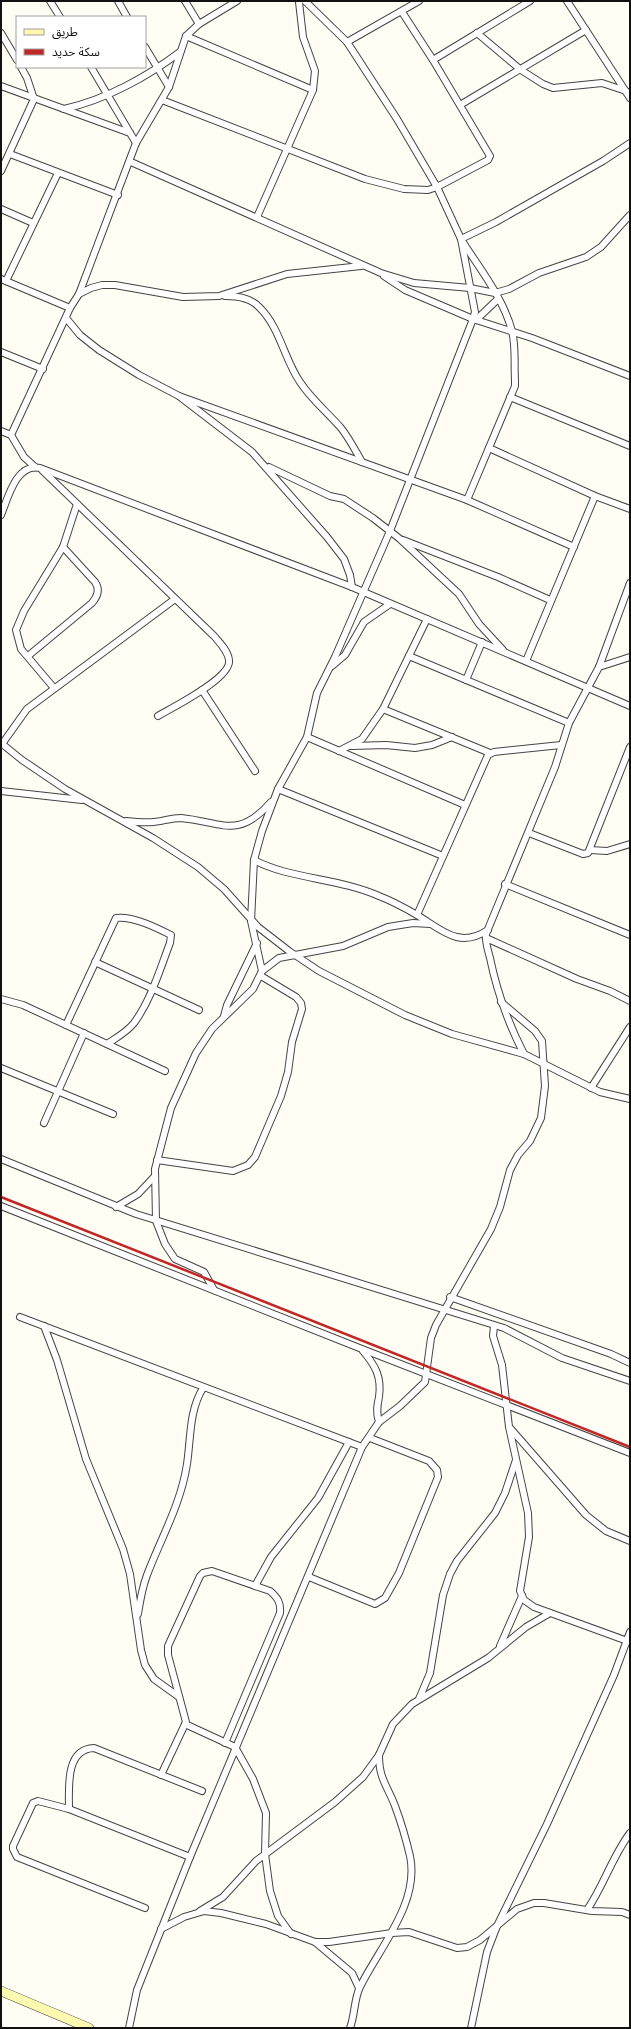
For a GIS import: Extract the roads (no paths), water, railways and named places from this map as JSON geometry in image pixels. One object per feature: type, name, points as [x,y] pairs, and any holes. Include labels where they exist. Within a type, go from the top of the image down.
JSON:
[{"type":"main road","points":[[1,1991],[89,2028]]},
{"type":"street","points":[[50,1],[59,16]]},
{"type":"street","points":[[118,1],[126,16]]},
{"type":"street","points":[[185,1],[199,24]]},
{"type":"street","points":[[11,435],[43,369],[70,308],[79,294],[131,162],[136,143],[169,88],[186,36],[199,24],[237,1]]},
{"type":"street","points":[[304,1],[347,42],[398,119],[437,187],[461,239],[497,296],[512,332],[515,380],[510,398],[488,448],[468,500]]},
{"type":"street","points":[[257,217],[313,90],[315,72],[303,37],[304,1]]},
{"type":"street","points":[[347,42],[419,1]]},
{"type":"street","points":[[433,60],[530,1]]},
{"type":"street","points":[[567,1],[630,98]]},
{"type":"street","points":[[162,100],[383,184],[419,191],[437,187],[488,160],[490,156],[433,60],[402,12]]},
{"type":"street","points":[[460,105],[586,30]]},
{"type":"street","points":[[1,33],[16,58]]},
{"type":"street","points":[[478,33],[521,70],[543,84],[553,88],[602,83],[626,91]]},
{"type":"street","points":[[186,36],[313,90]]},
{"type":"street","points":[[146,49],[169,88]]},
{"type":"street","points":[[63,109],[95,101],[157,68],[180,52]]},
{"type":"street","points":[[1,171],[34,99],[28,78],[22,68]]},
{"type":"street","points":[[92,68],[136,143]]},
{"type":"street","points":[[1,86],[130,133]]},
{"type":"street","points":[[461,239],[496,222],[603,161],[630,143]]},
{"type":"street","points":[[10,154],[118,195]]},
{"type":"street","points":[[131,162],[381,273],[414,284],[470,288],[497,296]]},
{"type":"street","points":[[58,173],[3,280],[70,308]]},
{"type":"street","points":[[1,209],[33,223]]},
{"type":"street","points":[[157,1160],[233,1170],[244,1168],[252,1162],[281,1096],[288,1072],[292,1042],[302,1009],[301,1003],[296,997],[262,973],[257,942],[251,921],[254,860],[262,831],[274,798],[307,737],[313,705],[390,531],[475,320],[497,296],[509,289],[539,273],[586,257],[601,247],[630,215]]},
{"type":"street","points":[[461,239],[475,320]]},
{"type":"street","points":[[219,296],[287,274],[362,265]]},
{"type":"street","points":[[381,273],[405,290],[475,320],[512,332],[630,376]]},
{"type":"street","points":[[79,294],[102,285],[115,285],[183,297],[219,296],[244,298],[258,306],[276,332],[298,381],[310,397],[340,427],[362,462]]},
{"type":"street","points":[[66,318],[80,334],[99,350],[139,375],[179,396],[468,500],[574,547]]},
{"type":"street","points":[[1,352],[43,369]]},
{"type":"street","points":[[179,396],[252,452],[265,465],[344,559],[350,575],[352,587]]},
{"type":"street","points":[[510,398],[630,446]]},
{"type":"street","points":[[1,430],[11,435],[24,457],[38,468],[129,552],[214,636],[226,650],[229,660],[226,672],[202,690],[158,716]]},
{"type":"street","points":[[488,448],[595,496],[630,509]]},
{"type":"street","points":[[265,465],[318,491],[344,499],[390,531],[459,594],[479,624],[505,652]]},
{"type":"street","points":[[1,515],[3,503],[17,479],[23,472],[38,468],[352,587],[363,593],[526,660],[630,706]]},
{"type":"street","points":[[526,660],[595,496]]},
{"type":"street","points":[[54,688],[21,649],[17,639],[16,630],[18,622],[62,547],[77,504]]},
{"type":"street","points":[[400,539],[498,577],[550,600]]},
{"type":"street","points":[[28,656],[92,603],[98,594],[98,586],[95,582],[62,547]]},
{"type":"street","points":[[524,1054],[501,1002],[486,938],[506,884],[529,833],[555,767],[569,723],[599,667],[630,583]]},
{"type":"street","points":[[175,599],[27,709],[2,743],[42,774],[180,854],[224,889],[251,921],[293,954],[319,970],[405,1015],[452,1034],[524,1054],[591,1088],[611,1096],[630,1099]]},
{"type":"street","points":[[330,669],[345,655],[364,622],[390,604]]},
{"type":"street","points":[[339,751],[362,739],[383,709],[427,619]]},
{"type":"street","points":[[466,680],[482,642]]},
{"type":"street","points":[[409,656],[569,723]]},
{"type":"street","points":[[599,667],[630,657]]},
{"type":"street","points":[[202,690],[255,771]]},
{"type":"street","points":[[383,709],[490,753],[561,745]]},
{"type":"street","points":[[307,737],[465,805]]},
{"type":"street","points":[[350,746],[386,745],[415,748],[432,745],[452,737]]},
{"type":"street","points":[[529,833],[584,854],[590,850],[630,747]]},
{"type":"street","points":[[417,915],[465,805],[490,753]]},
{"type":"street","points":[[278,790],[443,856]]},
{"type":"street","points":[[1,791],[86,800]]},
{"type":"street","points":[[123,820],[154,822],[181,818],[215,825],[235,827],[263,810],[274,798]]},
{"type":"street","points":[[590,850],[608,851],[630,844]]},
{"type":"street","points":[[254,860],[264,866],[353,886],[380,896],[417,915],[447,934],[462,938],[477,937],[488,930]]},
{"type":"street","points":[[506,884],[630,935]]},
{"type":"street","points":[[66,1025],[116,918],[121,917],[153,926],[171,935],[170,942],[152,988],[134,1023],[120,1036],[106,1044]]},
{"type":"street","points":[[214,1290],[207,1275],[201,1269],[175,1259],[166,1244],[156,1221],[154,1177],[157,1160],[177,1092],[196,1053],[212,1029],[253,989],[262,973],[274,961],[293,954],[344,946],[376,931],[398,924],[430,924]]},
{"type":"street","points":[[486,938],[630,1001]]},
{"type":"street","points":[[224,1016],[227,1005],[257,942]]},
{"type":"street","points":[[95,962],[199,1010]]},
{"type":"street","points":[[1,1000],[23,1005],[165,1071]]},
{"type":"street","points":[[129,2028],[137,1990],[190,1856],[362,1447],[370,1438],[379,1422],[400,1406],[423,1384],[427,1374],[431,1338],[450,1297],[491,1229],[515,1159],[530,1141],[539,1125],[544,1100],[543,1047],[540,1038],[501,1002]]},
{"type":"street","points":[[591,1088],[630,1027]]},
{"type":"street","points":[[44,1123],[84,1033]]},
{"type":"street","points":[[1,1068],[113,1114]]},
{"type":"street","points":[[1,1159],[116,1207],[156,1221],[511,1331],[562,1358],[630,1381]]},
{"type":"street","points":[[116,1207],[138,1194],[154,1177]]},
{"type":"street","points":[[1,1206],[630,1453]]},
{"type":"street","points":[[450,1297],[611,1354],[630,1363]]},
{"type":"street","points":[[20,1317],[362,1447]]},
{"type":"street","points":[[44,1326],[57,1360],[86,1459],[123,1549],[130,1574],[141,1650],[145,1666],[154,1679],[180,1697]]},
{"type":"street","points":[[494,1326],[493,1336],[502,1365],[509,1427],[528,1513],[529,1537],[520,1586],[522,1596],[528,1603],[550,1613],[628,1642]]},
{"type":"street","points":[[362,1349],[378,1372],[379,1394],[377,1410],[379,1422]]},
{"type":"street","points":[[137,1619],[147,1574],[171,1520],[181,1493],[187,1464],[193,1409],[204,1388]]},
{"type":"street","points":[[509,1427],[586,1515],[606,1531],[630,1541]]},
{"type":"street","points":[[308,1577],[375,1604],[385,1598],[399,1573],[438,1477],[437,1470],[429,1461],[370,1438]]},
{"type":"street","points":[[255,1586],[271,1557],[318,1498],[339,1463],[349,1442]]},
{"type":"street","points":[[419,1699],[430,1673],[443,1595],[450,1574],[457,1561],[495,1513],[505,1493],[516,1458]]},
{"type":"street","points":[[161,1776],[186,1724],[168,1655],[168,1646],[200,1576],[203,1573],[212,1571],[270,1591],[277,1597],[281,1605],[280,1613],[225,1742]]},
{"type":"street","points":[[500,1646],[522,1596]]},
{"type":"street","points":[[162,1929],[198,1912],[223,1897],[245,1871],[265,1854],[335,1802],[363,1777],[379,1755],[393,1724],[419,1699],[488,1658],[500,1646],[535,1621],[550,1613]]},
{"type":"street","points":[[471,2028],[487,1952],[496,1926],[548,1824],[586,1735],[614,1675],[628,1642],[630,1632]]},
{"type":"street","points":[[186,1724],[235,1747],[261,1796],[266,1813],[265,1854],[274,1905],[278,1916],[291,1934]]},
{"type":"street","points":[[69,1809],[71,1773],[74,1760],[82,1750],[94,1748],[161,1776],[202,1791]]},
{"type":"street","points":[[350,2028],[359,1988],[392,1933],[408,1894],[412,1874],[410,1857],[404,1832],[379,1771],[379,1755]]},
{"type":"street","points":[[145,1908],[17,1857],[14,1853],[13,1846],[33,1803],[38,1801],[69,1809],[190,1856]]},
{"type":"street","points":[[587,1910],[600,1892],[618,1850],[630,1833]]},
{"type":"street","points":[[198,1912],[221,1913],[266,1924],[314,1942],[329,1942],[392,1933],[418,1934],[457,1948],[467,1947],[480,1940],[517,1909],[534,1903],[544,1903],[587,1910],[622,1912],[630,1915]]},
{"type":"street","points":[[314,1942],[352,1973],[359,1988]]},
{"type":"railway","points":[[1,1197],[630,1447]]}]
